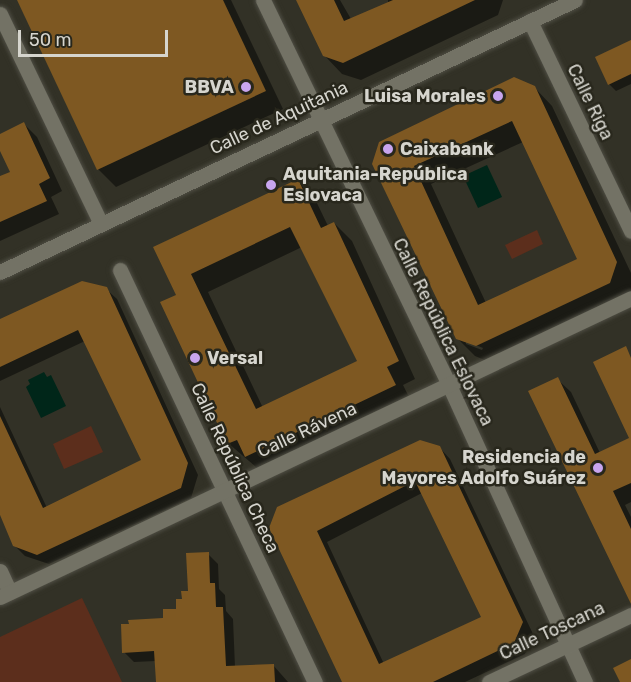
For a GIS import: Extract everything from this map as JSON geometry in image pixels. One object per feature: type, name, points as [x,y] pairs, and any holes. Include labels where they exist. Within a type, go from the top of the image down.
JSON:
[{"type":"street","name":"Calle República Eslovaca","points":[[263,0],[448,385],[585,682]]},
{"type":"street","name":"Calle de Aquitania","points":[[0,272],[575,0]]},
{"type":"street","points":[[0,14],[101,224]]},
{"type":"street","name":"Calle Riga","points":[[530,21],[631,231]]},
{"type":"street","name":"Calle República Checa","points":[[120,270],[315,682]]},
{"type":"street","name":"Calle Rávena","points":[[5,595],[631,298]]},
{"type":"street","points":[[0,571],[5,595]]},
{"type":"street","name":"Calle Toscana","points":[[489,682],[631,615]]},
{"type":"shaded area","points":[[487,165],[502,197],[478,208],[463,176]]},
{"type":"shaded area","points":[[537,230],[543,244],[512,259],[505,245]]},
{"type":"shaded area","points":[[44,372],[47,377],[51,375],[66,406],[41,418],[26,387],[30,384],[28,380]]},
{"type":"shaded area","points":[[91,426],[103,452],[64,469],[53,444]]},
{"type":"shaded area","points":[[82,598],[122,682],[0,682],[0,637]]},
{"type":"building","points":[[17,0],[223,0],[266,91],[97,170]]},
{"type":"building","points":[[296,0],[334,0],[344,21],[393,0],[475,0],[343,63],[323,56]]},
{"type":"building","points":[[631,40],[631,74],[608,85],[595,57]]},
{"type":"building","points":[[514,77],[535,86],[617,262],[610,283],[476,346],[456,339],[372,164],[379,142]],"holes":[[[512,121],[577,259],[478,305],[414,166]]]},
{"type":"building","points":[[24,122],[50,178],[39,184],[47,201],[0,222],[0,176],[10,172],[0,151],[0,134]]},
{"type":"building","points":[[298,179],[321,228],[334,222],[399,361],[387,367],[396,385],[245,457],[237,440],[227,444],[160,302],[176,295],[153,247]],"holes":[[[290,227],[357,361],[256,409],[191,274]]]},
{"type":"building","points":[[82,281],[107,287],[188,463],[181,488],[37,555],[13,546],[0,515],[0,416],[43,508],[141,460],[78,330],[0,367],[0,319]]},
{"type":"building","name":"Residencia de Mayores Adolfo Suárez","points":[[626,346],[631,358],[631,483],[613,491],[631,529],[631,604],[528,391],[558,377],[595,454],[629,438],[593,362]]},
{"type":"building","points":[[420,440],[440,446],[523,622],[514,643],[433,682],[342,682],[269,528],[277,507]],"holes":[[[415,481],[481,617],[379,664],[317,531]]]},
{"type":"building","points":[[209,552],[210,583],[215,583],[216,607],[223,607],[226,666],[274,664],[275,682],[156,682],[154,651],[122,653],[121,624],[129,624],[128,620],[163,618],[163,609],[176,609],[176,599],[182,599],[181,591],[188,591],[186,553]]},
{"type":"building","points":[[631,659],[631,682],[620,682],[613,668]]},
{"type":"place","name":"BBVA","points":[[246,87]]},
{"type":"place","name":"Luisa Morales","points":[[498,96]]},
{"type":"place","name":"Caixabank","points":[[388,149]]},
{"type":"place","name":"Aquitania-República Eslovaca","points":[[271,185]]},
{"type":"place","name":"Versal","points":[[195,358]]},
{"type":"place","name":"Residencia de Mayores Adolfo Suárez","points":[[598,468]]}]
